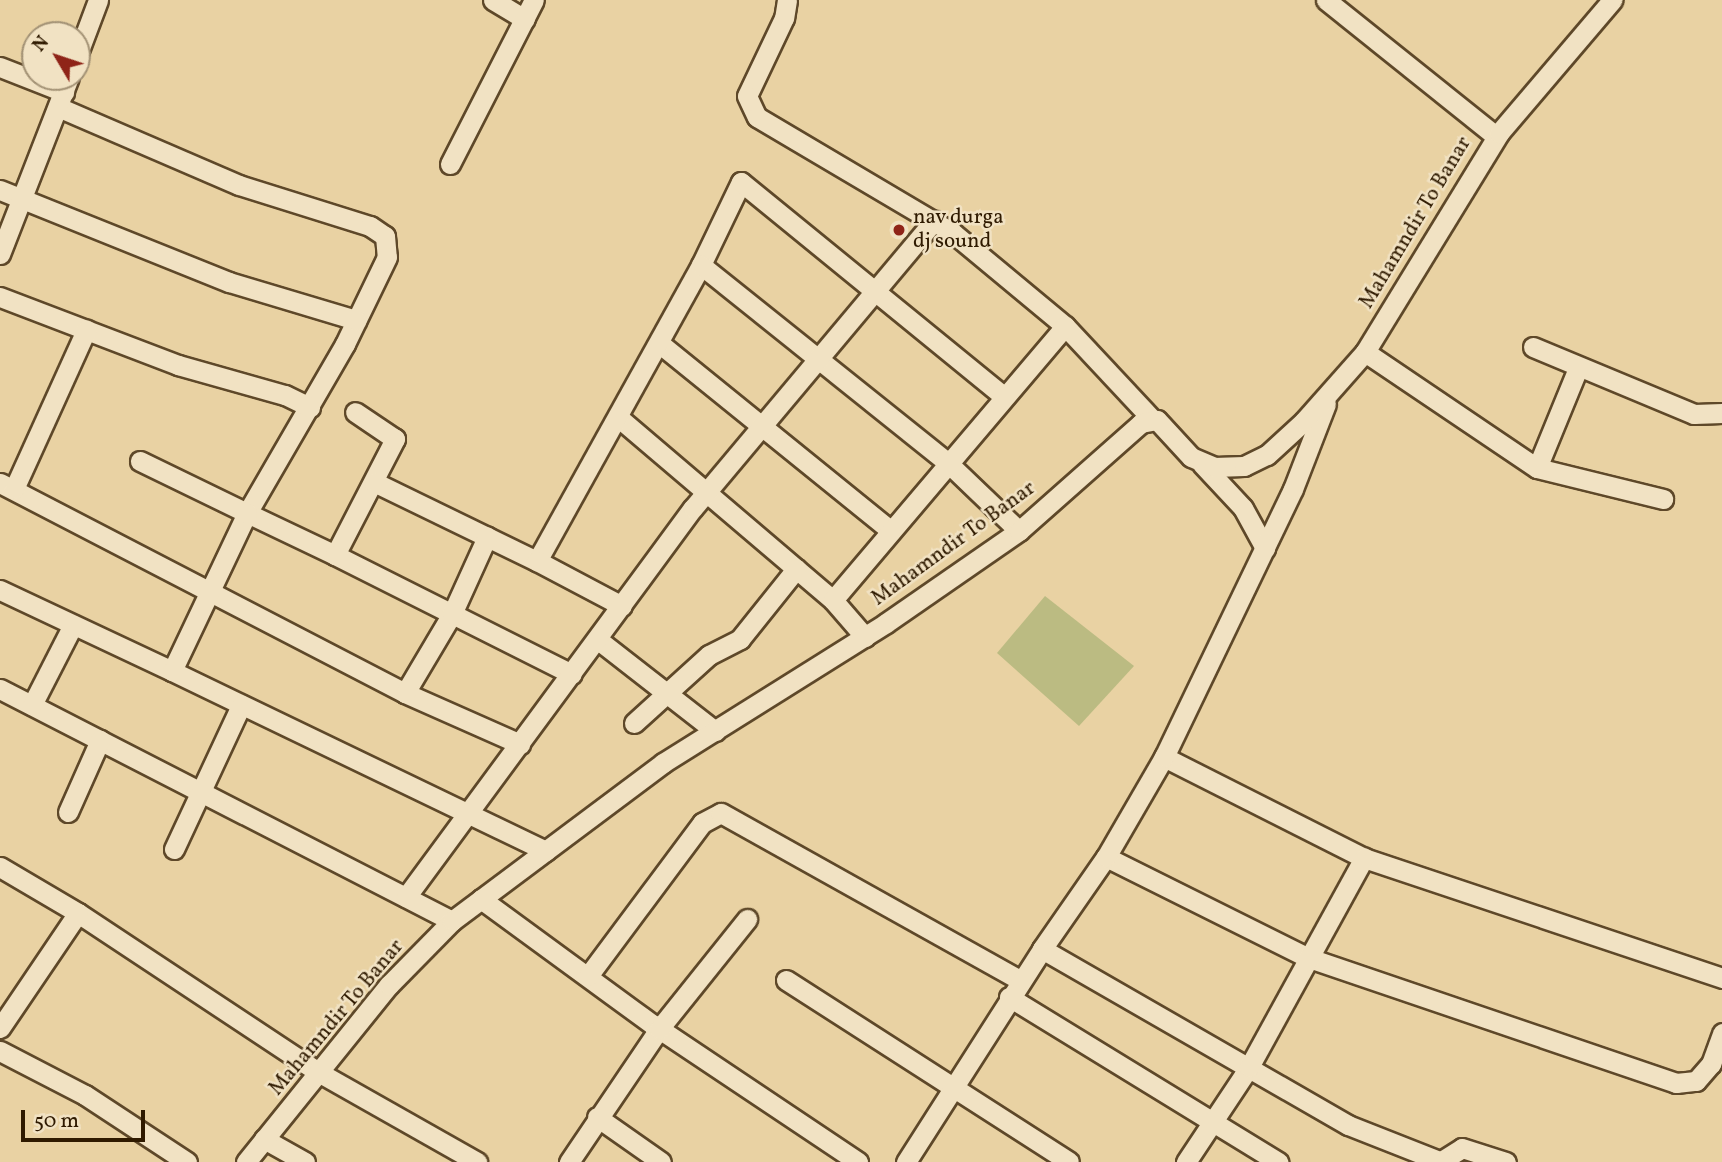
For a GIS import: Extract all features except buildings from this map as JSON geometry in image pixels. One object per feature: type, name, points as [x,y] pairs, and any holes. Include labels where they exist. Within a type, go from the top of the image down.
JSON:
[{"type":"street","points":[[90,21],[98,0]]},
{"type":"street","points":[[493,0],[524,19]]},
{"type":"street","points":[[450,164],[534,0]]},
{"type":"street","points":[[787,0],[784,18],[750,86],[748,107],[773,128],[934,221],[1065,326],[1152,419],[1202,464],[1243,508],[1265,548]]},
{"type":"street","points":[[1326,0],[1496,136]]},
{"type":"street","name":"Mahamndir To Banar","points":[[1202,464],[1231,469],[1267,455],[1332,390],[1365,352],[1496,136],[1612,0]]},
{"type":"street","points":[[0,67],[64,92],[239,185],[378,230],[389,245],[387,257],[310,407],[247,513],[172,671]]},
{"type":"street","points":[[0,254],[24,200],[64,92]]},
{"type":"street","points":[[537,561],[619,418],[701,265],[741,182],[1003,396]]},
{"type":"street","points":[[0,190],[229,282],[356,320]]},
{"type":"street","points":[[406,897],[707,492],[934,221]]},
{"type":"street","points":[[701,265],[820,357],[946,461],[1019,531]]},
{"type":"street","points":[[0,296],[178,365],[285,395],[310,407]]},
{"type":"street","points":[[833,600],[946,461],[1065,326]]},
{"type":"street","points":[[86,330],[7,486],[211,589],[405,693],[520,744]]},
{"type":"street","points":[[659,343],[764,424],[890,530]]},
{"type":"street","points":[[1533,347],[1694,414],[1722,413]]},
{"type":"street","points":[[1365,352],[1537,468],[1663,499]]},
{"type":"street","points":[[1537,468],[1578,368]]},
{"type":"street","points":[[906,1162],[1020,980],[1106,857],[1164,757],[1265,548],[1332,390]]},
{"type":"street","points":[[335,555],[395,439],[355,412]]},
{"type":"street","points":[[619,418],[833,600],[865,637]]},
{"type":"street","name":"Mahamndir To Banar","points":[[246,1162],[389,985],[452,921],[715,731],[865,637],[1019,531],[1141,422],[1152,419]]},
{"type":"street","points":[[140,461],[572,674]]},
{"type":"street","points":[[374,482],[537,561],[622,606]]},
{"type":"street","points":[[405,693],[452,614],[487,537]]},
{"type":"street","points":[[634,723],[709,655],[740,639],[796,569]]},
{"type":"street","points":[[0,590],[546,851]]},
{"type":"street","points":[[32,705],[73,625]]},
{"type":"street","points":[[597,639],[715,731]]},
{"type":"street","points":[[0,689],[452,921]]},
{"type":"street","points":[[174,849],[242,705]]},
{"type":"street","points":[[68,812],[100,740]]},
{"type":"street","points":[[1164,757],[1364,858],[1722,978]]},
{"type":"street","points":[[588,976],[702,823],[721,813],[1020,980]]},
{"type":"street","points":[[1106,857],[1309,958],[1676,1083],[1696,1081],[1716,1066],[1722,1033]]},
{"type":"street","points":[[1186,1162],[1249,1067],[1364,858]]},
{"type":"street","points":[[0,867],[78,913],[318,1072],[477,1162]]},
{"type":"street","points":[[481,899],[659,1028],[858,1162]]},
{"type":"street","points":[[0,1028],[78,913]]},
{"type":"street","points":[[569,1162],[659,1028],[747,919]]},
{"type":"street","points":[[1042,949],[1348,1125],[1442,1161],[1462,1148],[1506,1162]]},
{"type":"street","points":[[786,979],[1069,1162]]},
{"type":"street","points":[[1009,997],[1278,1162]]},
{"type":"street","points":[[0,1051],[85,1095],[187,1162]]},
{"type":"street","points":[[597,1117],[661,1162]]},
{"type":"street","points":[[264,1139],[305,1162]]},
{"type":"green space","points":[[1045,596],[1134,666],[1079,726],[997,653]]},
{"type":"place","name":"nav durga dj sound","points":[[899,230]]}]
